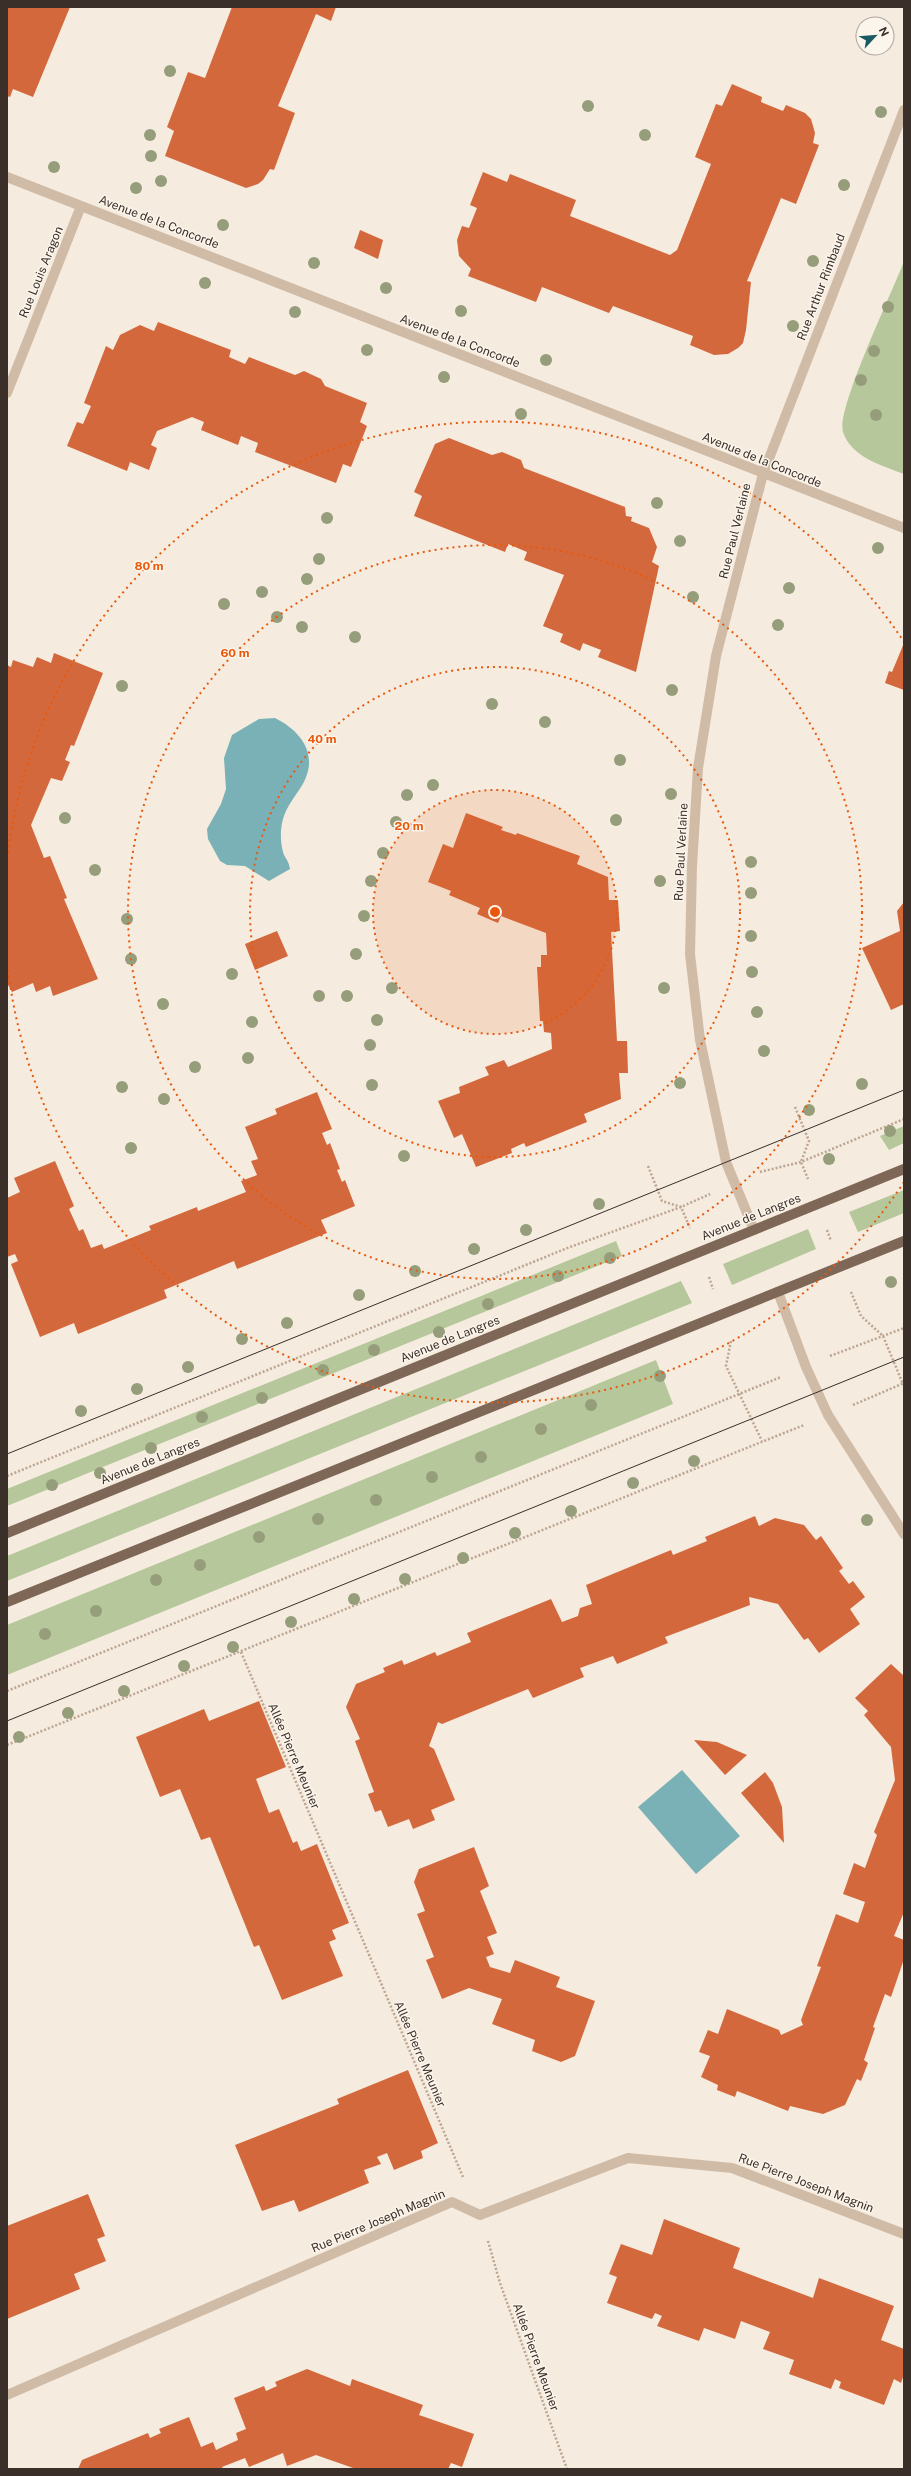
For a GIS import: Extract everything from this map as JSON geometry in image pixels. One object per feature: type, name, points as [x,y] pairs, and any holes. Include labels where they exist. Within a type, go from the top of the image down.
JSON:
[{"type":"main road","name":"Avenue de Langres","points":[[7,1533],[904,1169]]},
{"type":"main road","points":[[7,1602],[904,1241]]},
{"type":"street","name":"Rue Arthur Rimbaud","points":[[763,474],[904,110]]},
{"type":"street","name":"Avenue de la Concorde","points":[[7,177],[904,528]]},
{"type":"street","name":"Rue Louis Aragon","points":[[7,393],[81,206]]},
{"type":"street","name":"Rue Paul Verlaine","points":[[754,1230],[726,1162],[717,1124],[700,1040],[690,954],[692,866],[698,768],[716,656],[763,474]]},
{"type":"street","points":[[778,1292],[806,1367],[828,1415],[904,1534]]},
{"type":"street","name":"Rue Pierre Joseph Magnin","points":[[7,2396],[452,2202],[480,2215],[628,2158],[732,2168],[904,2234]]},
{"type":"path","points":[[795,1107],[809,1141],[801,1162],[808,1181]]},
{"type":"path","points":[[763,1171],[801,1162],[904,1119]]},
{"type":"path","points":[[648,1166],[662,1201],[680,1208],[690,1229]]},
{"type":"path","points":[[7,1476],[570,1247],[680,1208],[713,1193]]},
{"type":"path","points":[[826,1228],[833,1245]]},
{"type":"path","points":[[708,1275],[715,1294]]},
{"type":"path","points":[[7,1745],[762,1442],[903,1383],[883,1336],[861,1316],[848,1285]]},
{"type":"path","points":[[830,1356],[904,1328]]},
{"type":"path","points":[[732,1335],[726,1366],[762,1442]]},
{"type":"path","points":[[7,1691],[789,1374]]},
{"type":"path","name":"Allée Pierre Meunier","points":[[241,1652],[480,2215],[500,2283],[567,2469]]},
{"type":"green space","points":[[904,261],[904,474],[878,464],[860,454],[853,448],[847,441],[843,432],[843,419],[856,376]]},
{"type":"green space","points":[[904,1126],[904,1143],[889,1150],[880,1136]]},
{"type":"green space","points":[[904,1190],[904,1213],[858,1232],[849,1212]]},
{"type":"green space","points":[[808,1229],[816,1249],[732,1285],[723,1264]]},
{"type":"green space","points":[[616,1241],[622,1256],[7,1506],[7,1489]]},
{"type":"green space","points":[[681,1281],[692,1303],[7,1581],[7,1556]]},
{"type":"green space","points":[[656,1360],[673,1404],[7,1675],[7,1625]]},
{"type":"water","points":[[275,718],[294,730],[301,738],[306,746],[309,756],[309,766],[301,787],[291,802],[282,823],[282,846],[290,869],[269,881],[245,866],[227,865],[220,861],[208,839],[207,829],[221,804],[226,789],[224,758],[232,735],[259,719]]},
{"type":"water","points":[[682,1770],[740,1836],[696,1874],[638,1807]]},
{"type":"building","points":[[7,7],[70,7],[33,97],[13,89],[10,97],[7,96]]},
{"type":"building","points":[[232,7],[336,7],[331,21],[316,14],[278,106],[295,113],[274,170],[270,169],[263,180],[258,184],[246,188],[165,156],[174,131],[167,127],[188,72],[205,78]]},
{"type":"building","points":[[732,84],[762,97],[761,102],[783,111],[786,105],[805,113],[811,119],[815,133],[813,143],[819,145],[796,204],[781,198],[747,281],[751,282],[746,330],[743,343],[738,348],[728,354],[714,355],[690,345],[693,336],[613,306],[609,313],[542,287],[536,302],[468,276],[471,269],[459,256],[457,240],[462,226],[469,228],[477,208],[470,205],[483,172],[507,182],[510,174],[576,200],[570,216],[670,255],[677,250],[711,164],[695,157],[716,104],[722,106]]},
{"type":"building","points":[[360,230],[383,240],[378,259],[354,248]]},
{"type":"building","points":[[158,322],[231,350],[229,357],[245,364],[249,357],[295,375],[304,371],[321,379],[325,386],[367,403],[360,422],[367,426],[351,467],[343,464],[336,483],[255,452],[258,443],[241,436],[238,445],[201,430],[204,422],[192,417],[157,431],[151,445],[157,448],[149,470],[130,462],[127,471],[67,446],[77,422],[83,424],[91,406],[84,403],[106,346],[113,350],[120,335],[140,325],[154,331]]},
{"type":"building","points":[[449,438],[492,455],[502,452],[521,460],[524,468],[625,507],[626,516],[632,517],[631,521],[649,528],[657,547],[652,562],[659,566],[636,672],[598,657],[601,650],[583,643],[580,651],[560,642],[563,634],[543,626],[564,575],[524,560],[527,552],[508,544],[505,552],[414,516],[422,496],[414,492],[435,444]]},
{"type":"building","points":[[904,643],[904,690],[885,683],[889,671],[892,672]]},
{"type":"building","points":[[54,653],[103,673],[74,746],[71,745],[65,760],[70,762],[62,781],[51,778],[31,825],[44,858],[50,856],[67,898],[64,899],[98,979],[53,996],[50,986],[36,992],[33,983],[12,992],[7,983],[7,665],[11,667],[13,660],[33,667],[37,657],[51,663]]},
{"type":"building","points":[[466,813],[503,827],[501,830],[516,835],[517,833],[580,856],[577,864],[608,877],[609,900],[618,900],[620,931],[611,932],[617,1041],[627,1041],[628,1073],[619,1073],[621,1099],[584,1114],[587,1122],[526,1147],[524,1143],[511,1149],[512,1153],[476,1167],[462,1134],[454,1138],[438,1101],[460,1093],[459,1087],[489,1075],[485,1067],[504,1060],[508,1067],[552,1049],[551,1033],[544,1032],[543,1021],[540,1021],[537,967],[541,967],[541,955],[547,955],[546,933],[501,916],[498,923],[477,914],[480,908],[449,895],[451,891],[428,882],[443,844],[453,848]]},
{"type":"building","points":[[904,902],[904,1004],[891,1010],[862,948],[900,931],[897,911]]},
{"type":"building","points":[[277,931],[288,956],[255,970],[245,944]]},
{"type":"building","points":[[317,1092],[332,1129],[322,1133],[327,1145],[330,1143],[340,1169],[337,1170],[342,1182],[345,1180],[355,1206],[321,1220],[327,1233],[237,1269],[234,1261],[164,1290],[167,1298],[78,1334],[74,1323],[40,1337],[11,1264],[18,1261],[15,1254],[7,1257],[7,1198],[20,1192],[14,1178],[55,1161],[74,1206],[69,1209],[79,1231],[83,1229],[91,1248],[102,1244],[104,1249],[151,1230],[149,1226],[197,1207],[198,1211],[246,1192],[241,1181],[257,1175],[251,1161],[258,1159],[245,1127],[277,1114],[275,1109]]},
{"type":"building","points":[[755,1516],[759,1526],[775,1518],[804,1525],[816,1540],[821,1536],[843,1568],[839,1571],[849,1584],[853,1581],[865,1597],[850,1609],[860,1624],[819,1653],[808,1638],[804,1640],[778,1604],[749,1597],[750,1605],[665,1637],[668,1643],[617,1664],[613,1656],[580,1668],[584,1677],[533,1698],[528,1689],[442,1724],[438,1722],[429,1746],[434,1749],[455,1800],[431,1810],[435,1820],[413,1829],[409,1819],[388,1827],[381,1810],[375,1812],[368,1794],[374,1792],[355,1741],[360,1739],[346,1707],[356,1684],[385,1672],[383,1668],[402,1660],[404,1665],[435,1652],[437,1656],[471,1642],[467,1633],[551,1599],[562,1622],[578,1616],[580,1608],[592,1604],[586,1585],[671,1550],[673,1555],[707,1541],[705,1537]]},
{"type":"building","points":[[891,1664],[904,1676],[904,1912],[894,1936],[904,1940],[904,1959],[891,1997],[885,1994],[873,2027],[875,2028],[864,2060],[868,2063],[861,2081],[857,2079],[845,2105],[823,2114],[790,2106],[788,2111],[737,2091],[735,2097],[717,2090],[718,2085],[701,2077],[710,2056],[699,2052],[708,2030],[718,2034],[727,2009],[779,2030],[781,2035],[803,2025],[801,2020],[821,1967],[817,1966],[836,1914],[858,1923],[865,1902],[843,1894],[854,1863],[865,1868],[877,1835],[874,1832],[895,1780],[891,1747],[864,1715],[868,1711],[855,1698]]},
{"type":"building","points":[[259,1701],[286,1767],[256,1779],[269,1813],[279,1809],[293,1843],[297,1841],[301,1851],[317,1844],[349,1923],[332,1930],[336,1939],[329,1942],[343,1976],[282,2000],[259,1945],[254,1947],[210,1837],[201,1840],[180,1789],[160,1797],[136,1737],[204,1709],[209,1721]]},
{"type":"building","points":[[694,1740],[717,1742],[747,1755],[725,1775]]},
{"type":"building","points":[[765,1772],[773,1783],[782,1807],[784,1843],[741,1793]]},
{"type":"building","points":[[474,1847],[489,1886],[480,1891],[497,1933],[487,1937],[494,1954],[486,1957],[490,1967],[510,1973],[515,1960],[560,1977],[556,1987],[595,2001],[575,2056],[561,2062],[532,2051],[535,2040],[492,2024],[502,1999],[469,1988],[442,1999],[426,1960],[434,1957],[417,1914],[425,1911],[414,1882],[419,1869]]},
{"type":"building","points":[[408,2070],[438,2143],[421,2151],[423,2158],[394,2170],[387,2153],[377,2157],[381,2164],[364,2170],[369,2183],[299,2212],[294,2200],[262,2211],[235,2145],[339,2104],[337,2099]]},
{"type":"building","points":[[88,2194],[105,2236],[97,2239],[106,2261],[74,2274],[80,2289],[7,2319],[7,2226]]},
{"type":"building","points":[[664,2219],[740,2248],[733,2268],[813,2298],[819,2278],[894,2306],[881,2340],[904,2349],[904,2374],[901,2383],[894,2379],[884,2405],[839,2388],[841,2382],[835,2379],[831,2389],[789,2374],[794,2360],[763,2349],[770,2332],[741,2321],[735,2339],[704,2328],[699,2341],[657,2326],[662,2316],[655,2313],[652,2319],[607,2303],[617,2277],[609,2274],[621,2244],[652,2255]]},
{"type":"building","points":[[307,2369],[350,2386],[352,2379],[423,2405],[419,2415],[474,2434],[462,2467],[451,2463],[448,2469],[356,2469],[316,2455],[287,2466],[283,2453],[249,2467],[245,2458],[222,2467],[223,2469],[78,2469],[82,2460],[148,2433],[150,2438],[161,2433],[159,2429],[189,2417],[201,2447],[213,2442],[216,2450],[238,2440],[236,2433],[246,2429],[234,2398],[264,2386],[266,2391],[277,2386],[275,2382]]},
{"type":"tram line","points":[[7,1454],[904,1090]]},
{"type":"tram line","points":[[7,1721],[904,1357]]}]
